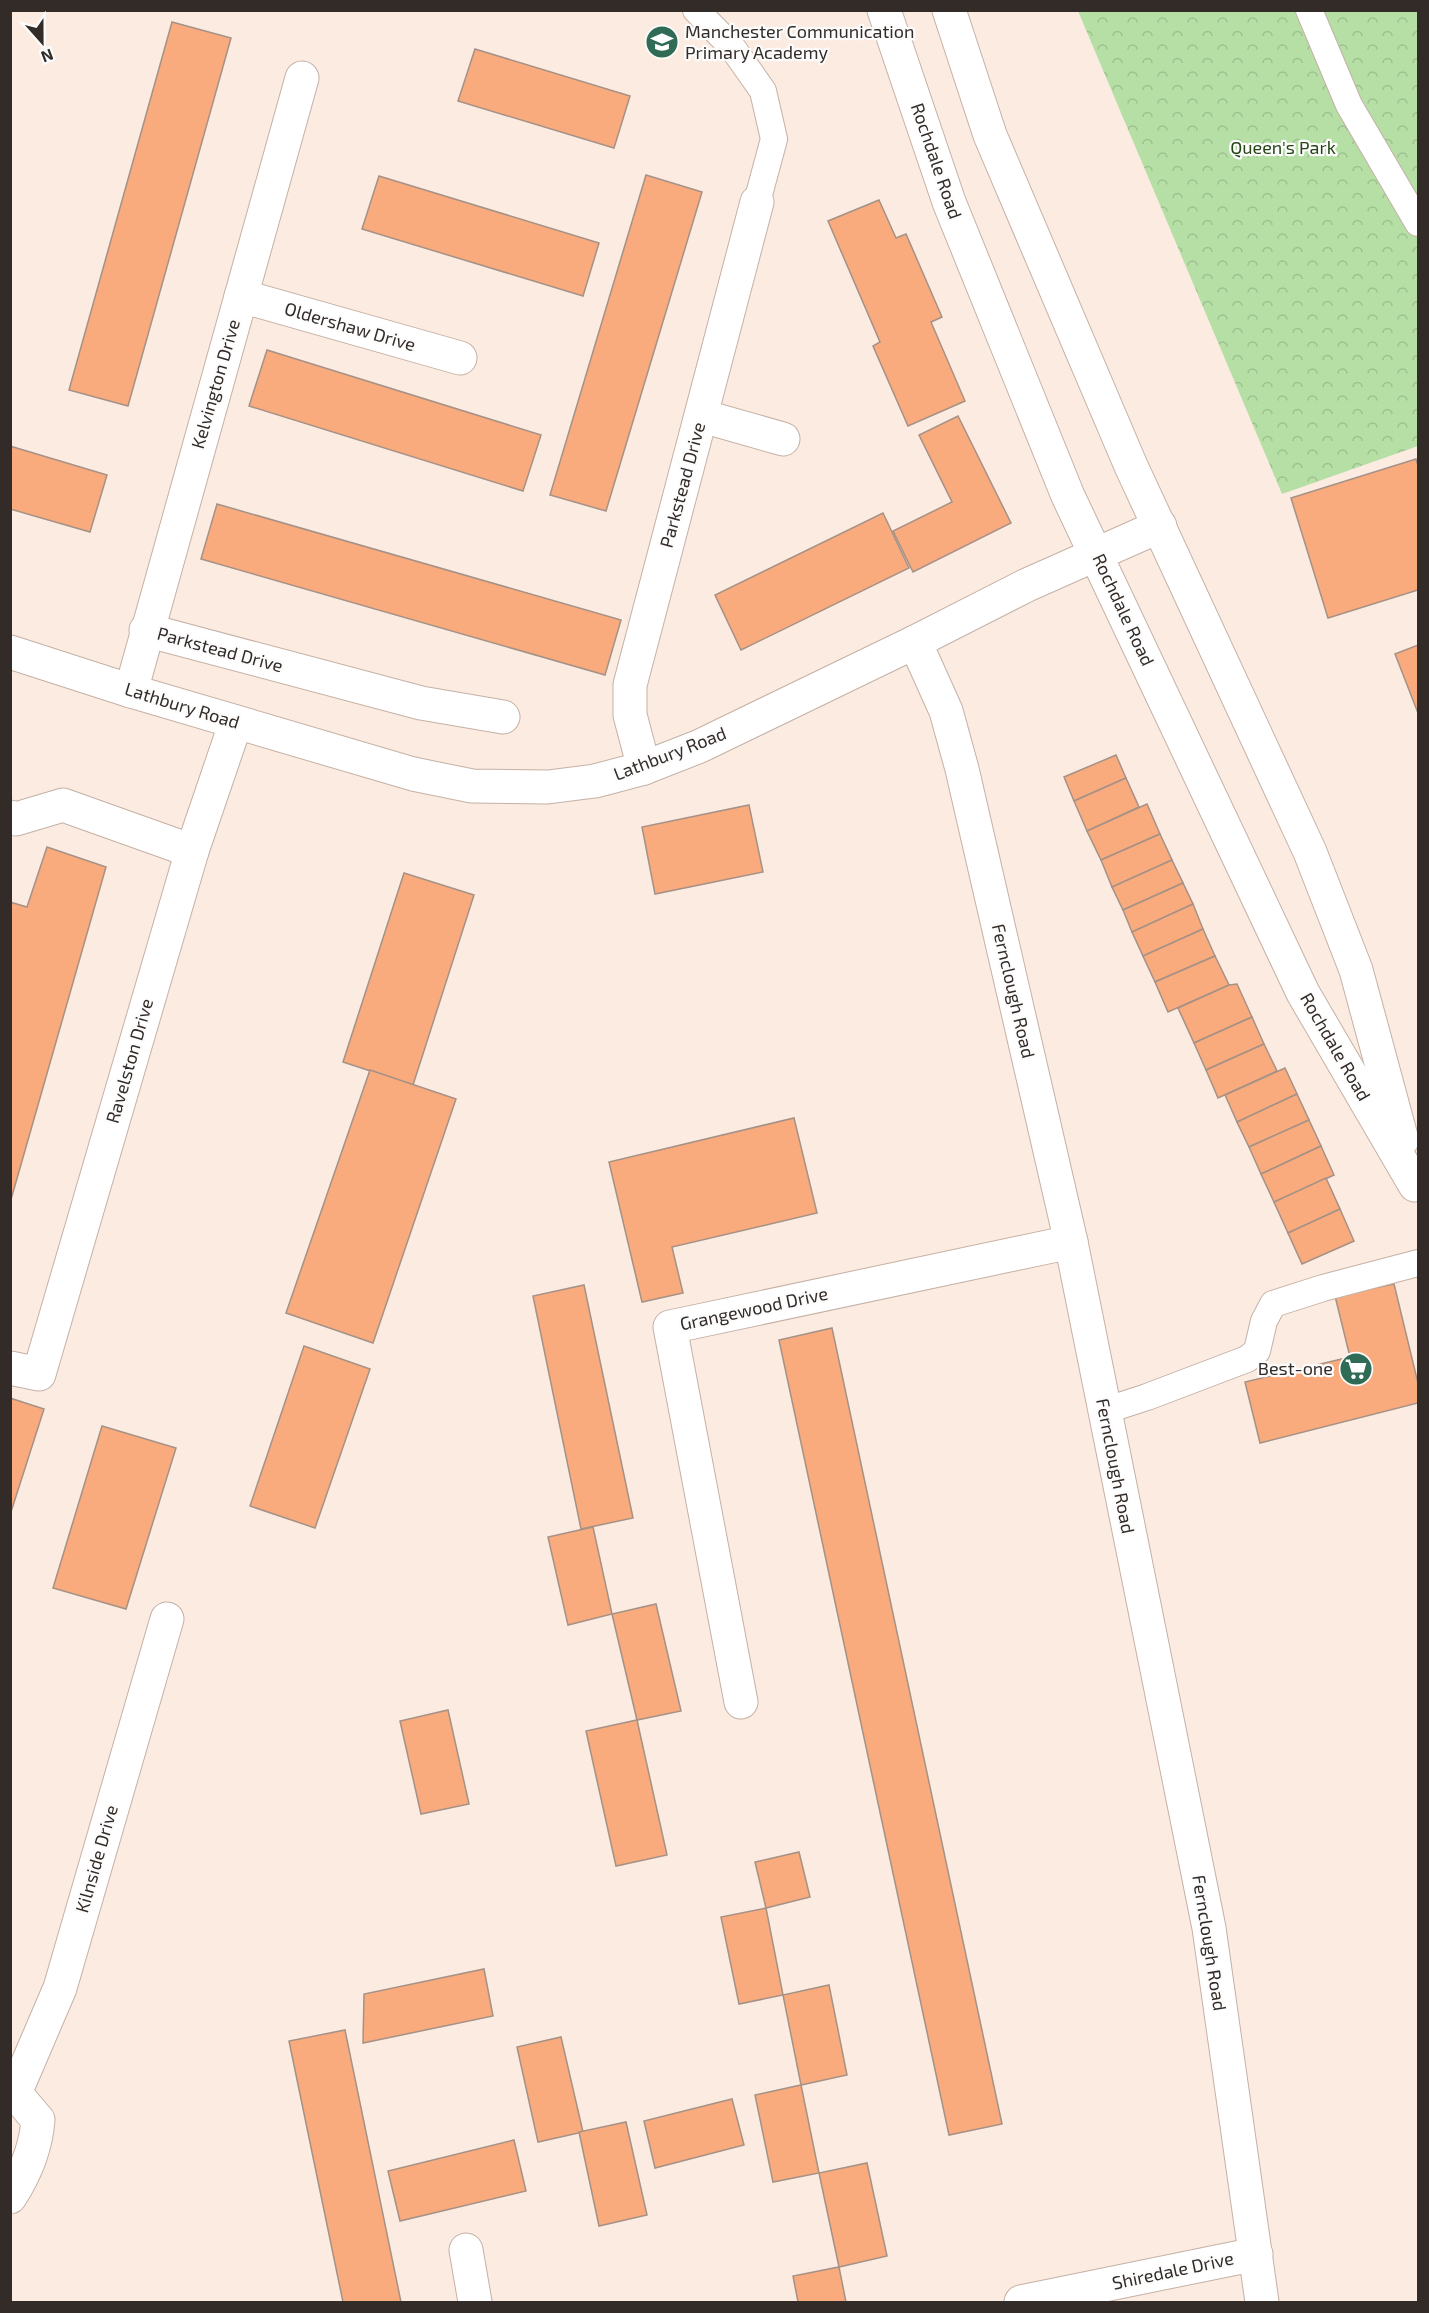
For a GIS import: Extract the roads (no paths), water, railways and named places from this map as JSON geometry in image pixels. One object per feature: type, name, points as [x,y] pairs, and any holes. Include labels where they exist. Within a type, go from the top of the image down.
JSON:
[{"type":"street","name":"Rochdale Road","points":[[884,10],[949,201],[1068,496],[1303,993],[1417,1191]]},
{"type":"street","name":"Rochdale Road","points":[[950,10],[990,135],[1127,455],[1230,683],[1310,852],[1356,970],[1417,1191]]},
{"type":"street","name":"Kelvington Drive","points":[[131,691],[146,630],[302,78]]},
{"type":"street","name":"Parkstead Drive","points":[[644,768],[630,715],[630,685],[757,202]]},
{"type":"street","name":"Oldershaw Drive","points":[[241,296],[460,358]]},
{"type":"street","points":[[702,416],[783,439]]},
{"type":"street","name":"Lathbury Road","points":[[10,652],[131,691],[413,774],[472,786],[548,787],[595,781],[644,768],[700,746],[1096,553],[1160,526]]},
{"type":"street","name":"Parkstead Drive","points":[[146,630],[421,703],[503,717]]},
{"type":"street","name":"Fernclough Road","points":[[915,642],[946,711],[962,769],[1071,1242],[1209,1928],[1262,2302]]},
{"type":"street","name":"Ravelston Drive","points":[[10,1368],[39,1374],[192,851],[236,722]]},
{"type":"street","points":[[10,817],[16,819],[63,805],[192,851]]},
{"type":"street","name":"Grangewood Drive","points":[[741,1702],[670,1328],[1071,1242]]},
{"type":"street","name":"Kilnside Drive","points":[[13,2092],[60,1988],[167,1619]]},
{"type":"street","points":[[10,2197],[20,2182],[37,2135],[38,2120],[13,2092]]},
{"type":"street","points":[[466,2250],[475,2302]]},
{"type":"street","name":"Shiredale Drive","points":[[1021,2302],[1256,2254]]},
{"type":"lane","points":[[696,10],[732,47],[763,91],[774,139],[757,202]]},
{"type":"lane","points":[[1309,10],[1349,105],[1419,223]]},
{"type":"lane","points":[[1104,1411],[1247,1359],[1257,1351],[1264,1321],[1273,1304],[1323,1288],[1419,1263]]},
{"type":"place","name":"Manchester Communication Primary Academy","points":[[662,42]]},
{"type":"place","name":"Best-one","points":[[1356,1369]]},
{"type":"park label","name":"Queen's Park","points":[[1283,148]]}]
